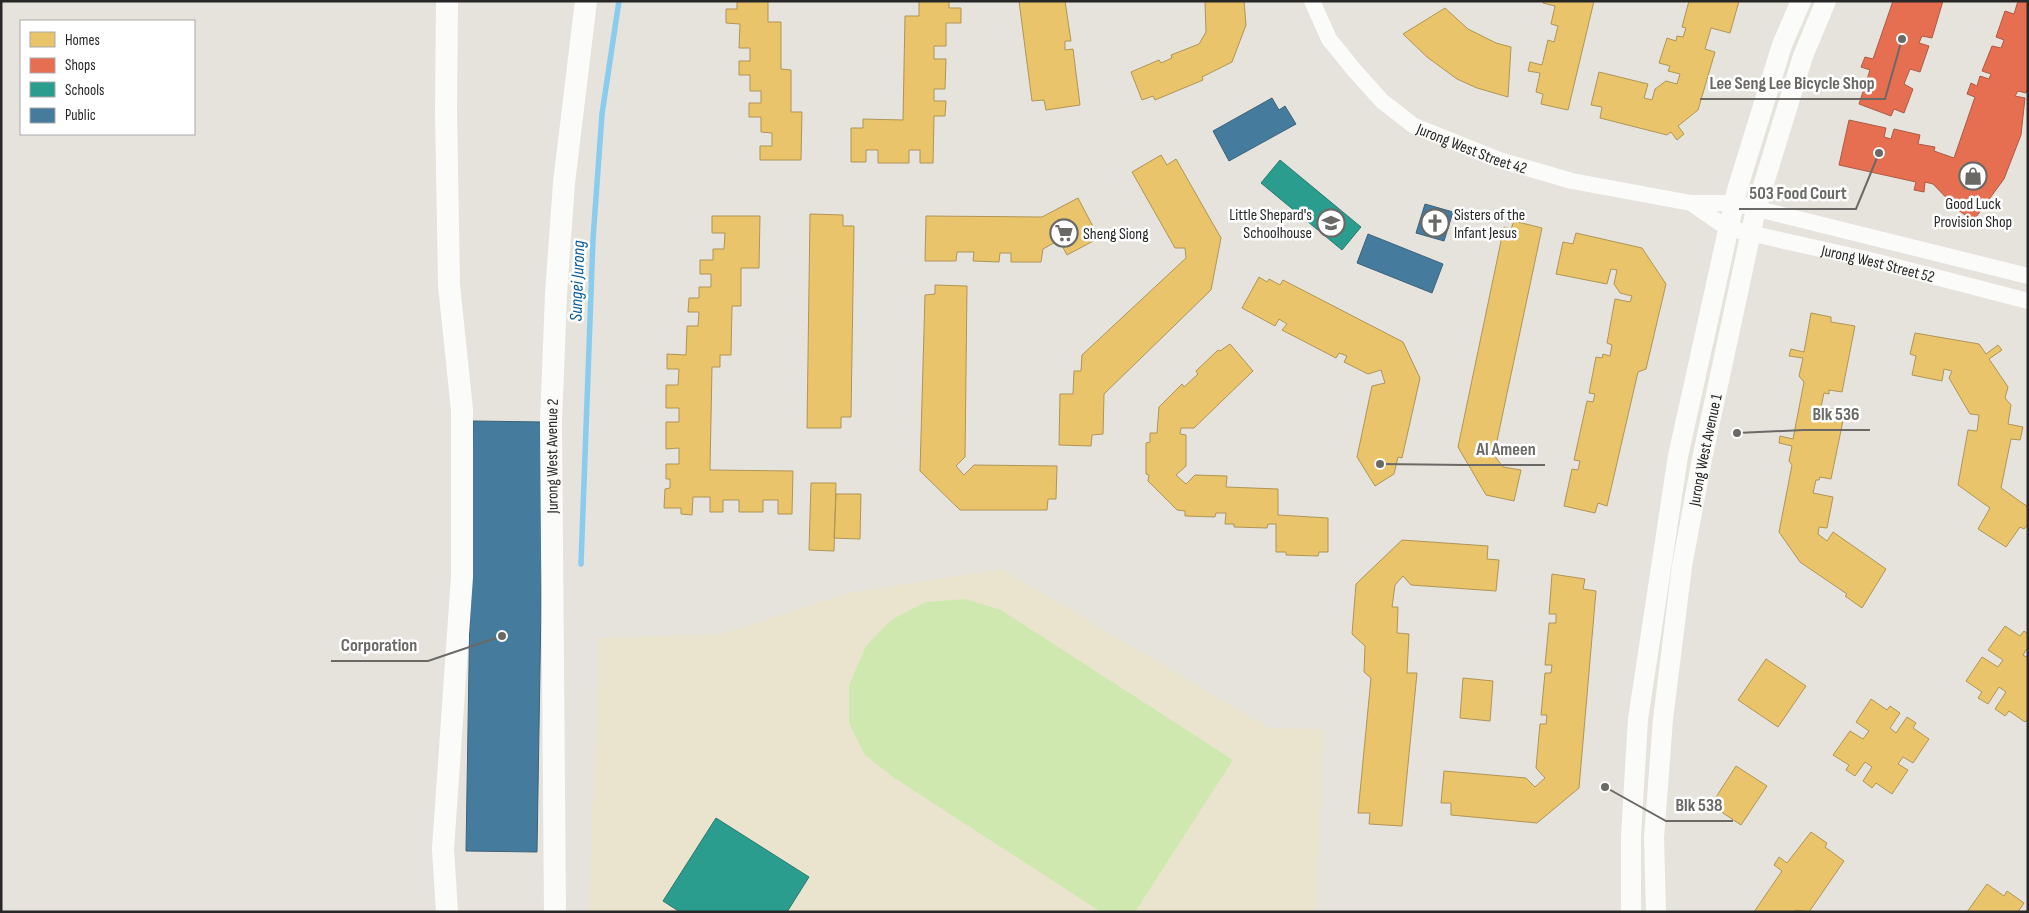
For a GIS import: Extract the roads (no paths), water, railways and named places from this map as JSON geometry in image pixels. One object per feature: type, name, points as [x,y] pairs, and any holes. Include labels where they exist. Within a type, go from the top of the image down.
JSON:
[{"type":"main road","points":[[447,1],[446,109],[449,285],[462,410],[462,577],[443,849],[447,912]]},
{"type":"main road","name":"Jurong West Avenue 2","points":[[555,912],[551,422],[556,294],[564,183],[586,1]]},
{"type":"street","name":"Jurong West Street 42","points":[[1312,1],[1329,39],[1355,72],[1382,101],[1414,126],[1499,160],[1563,178],[1691,203],[1734,203]]},
{"type":"street","name":"Jurong West Avenue 1","points":[[1631,912],[1631,836],[1638,719],[1678,456],[1727,228],[1782,45],[1801,1]]},
{"type":"street","name":"Jurong West Avenue 1","points":[[1656,912],[1654,838],[1663,719],[1682,566],[1702,459],[1749,234],[1803,56],[1826,1]]},
{"type":"street","name":"Jurong West Street 42","points":[[1691,203],[1727,228]]},
{"type":"street","name":"Jurong West Street 52","points":[[1734,203],[2028,276]]},
{"type":"street","name":"Jurong West Street 52","points":[[1727,228],[1874,261],[2028,301]]},
{"type":"waterway","name":"Sungei Jurong","points":[[581,564],[593,239],[602,114],[619,1]]},
{"type":"place","name":"Lee Seng Lee Bicycle Shop","points":[[1902,39]]},
{"type":"place","name":"503 Food Court","points":[[1879,153]]},
{"type":"place","name":"Good Luck Provision Shop","points":[[1973,176]]},
{"type":"place","name":"Little Shepard's Schoolhouse","points":[[1331,223]]},
{"type":"place","name":"Sisters of the Infant Jesus","points":[[1435,223]]},
{"type":"place","name":"Sheng Siong","points":[[1064,233]]},
{"type":"place","name":"Blk 536","points":[[1737,433]]},
{"type":"place","name":"Al Ameen","points":[[1380,464]]},
{"type":"place","name":"Corporation","points":[[502,636]]},
{"type":"place","name":"Blk 538","points":[[1605,787]]}]
